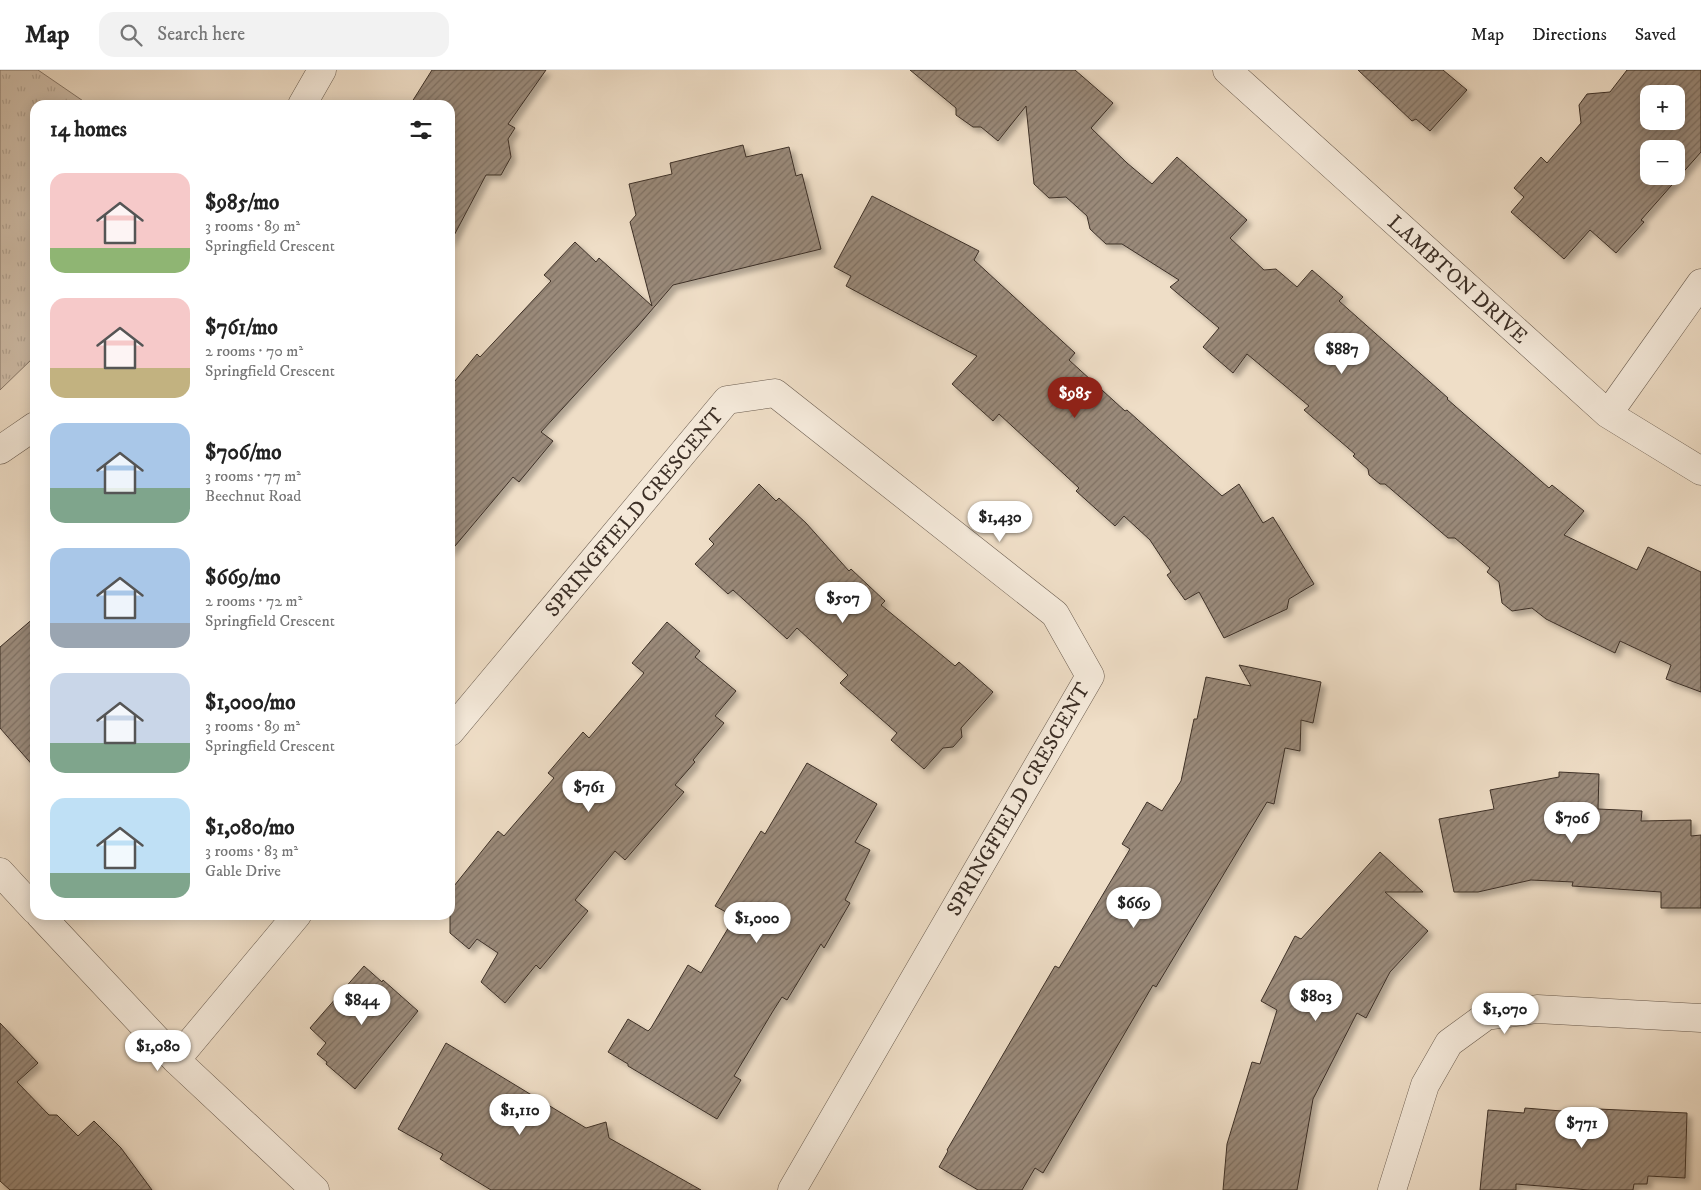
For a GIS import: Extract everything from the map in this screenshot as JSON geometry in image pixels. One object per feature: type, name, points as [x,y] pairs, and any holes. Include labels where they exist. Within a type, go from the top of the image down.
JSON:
[{"type":"street","points":[[305,100],[322,70]]},
{"type":"street","name":"LAMBTON DRIVE","points":[[1227,70],[1608,414],[1701,471]]},
{"type":"street","points":[[1608,414],[1701,283]]},
{"type":"street","name":"SPRINGFIELD CRESCENT","points":[[455,726],[728,400],[775,393],[1055,614],[1090,676],[792,1190]]},
{"type":"street","points":[[0,450],[30,429]]},
{"type":"street","points":[[0,872],[30,905]]},
{"type":"street","points":[[45,920],[176,1060],[315,1190]]},
{"type":"street","points":[[176,1060],[293,920]]},
{"type":"street","points":[[1392,1190],[1425,1085],[1449,1043],[1486,1016],[1537,1009],[1701,1018]]},
{"type":"green space","points":[[0,70],[38,70],[82,100],[30,100],[30,361],[0,390]]},
{"type":"building","points":[[432,70],[546,70],[508,124],[515,128],[508,139],[511,157],[501,175],[486,175],[455,234],[455,100],[413,100]]},
{"type":"building","points":[[910,70],[1075,70],[1113,103],[1091,128],[1127,163],[1152,184],[1177,157],[1247,220],[1230,238],[1264,270],[1276,269],[1297,287],[1312,270],[1343,297],[1339,301],[1447,399],[1549,488],[1552,485],[1584,511],[1564,535],[1637,570],[1648,547],[1701,572],[1701,692],[1666,679],[1671,665],[1620,641],[1615,653],[1546,619],[1532,608],[1512,611],[1502,603],[1499,582],[1487,572],[1490,568],[1455,538],[1448,538],[1385,484],[1380,484],[1369,475],[1368,469],[1353,456],[1355,454],[1304,410],[1309,406],[1247,354],[1233,373],[1203,347],[1219,328],[1170,287],[1179,280],[1122,244],[1106,244],[1090,229],[1087,216],[1066,197],[1049,198],[1034,184],[1026,106],[998,141],[981,127],[973,127],[956,115],[956,108]]},
{"type":"building","points":[[1358,70],[1443,70],[1467,90],[1430,131],[1416,119],[1412,121]]},
{"type":"building","points":[[1627,70],[1701,70],[1701,152],[1685,170],[1685,140],[1640,140],[1640,185],[1672,185],[1641,220],[1644,222],[1616,253],[1590,230],[1564,259],[1511,212],[1524,197],[1514,188],[1541,157],[1547,163],[1581,123],[1579,105],[1587,94],[1610,92]]},
{"type":"building","points":[[743,145],[746,157],[789,147],[796,176],[802,174],[821,249],[673,285],[541,432],[553,441],[519,482],[513,477],[455,546],[455,381],[477,354],[480,357],[551,281],[544,275],[575,242],[596,262],[599,258],[652,306],[630,222],[636,215],[629,184],[672,174],[670,163]]},
{"type":"building","points":[[872,196],[979,251],[974,260],[1075,353],[1069,360],[1125,411],[1127,410],[1222,496],[1239,484],[1263,523],[1273,517],[1314,584],[1289,599],[1287,609],[1224,638],[1199,592],[1185,600],[1167,575],[1171,572],[1150,540],[1124,516],[1115,526],[1076,491],[1079,488],[999,414],[993,421],[952,384],[977,356],[846,286],[851,276],[834,267]]},
{"type":"building","points":[[759,484],[776,501],[779,498],[806,523],[849,571],[851,569],[885,601],[881,605],[955,666],[959,662],[993,692],[961,728],[962,737],[953,747],[943,748],[924,769],[891,740],[897,733],[840,683],[848,675],[797,628],[787,639],[733,590],[728,594],[695,564],[714,544],[709,539]]},
{"type":"building","points":[[30,621],[30,762],[0,728],[0,647]]},
{"type":"building","points":[[667,622],[700,651],[695,657],[736,691],[715,716],[724,723],[675,785],[684,792],[625,860],[615,851],[575,900],[588,911],[540,969],[536,965],[505,1003],[481,982],[498,953],[477,939],[469,949],[450,933],[450,920],[455,920],[455,885],[498,831],[504,836],[554,778],[548,773],[583,732],[589,738],[644,673],[632,663]]},
{"type":"building","points":[[1239,665],[1321,682],[1313,723],[1301,720],[1300,751],[1285,748],[1274,804],[1267,802],[1156,987],[1153,985],[1043,1173],[1035,1168],[1022,1190],[978,1190],[939,1167],[947,1150],[1055,966],[1059,968],[1130,849],[1122,844],[1147,802],[1162,811],[1181,781],[1194,719],[1197,719],[1206,677],[1251,686]]},
{"type":"building","points":[[807,763],[877,804],[855,842],[870,850],[845,900],[850,903],[824,948],[821,944],[787,1000],[782,997],[773,1011],[734,1076],[741,1080],[717,1119],[608,1052],[628,1019],[648,1031],[651,1028],[688,965],[701,973],[735,917],[715,906],[761,831],[765,834]]},
{"type":"building","points":[[1559,772],[1599,774],[1598,809],[1642,811],[1641,821],[1691,820],[1691,836],[1701,835],[1701,908],[1661,908],[1661,892],[1572,886],[1573,882],[1531,880],[1478,892],[1454,892],[1439,819],[1494,809],[1490,790],[1559,777]]},
{"type":"building","points":[[1380,852],[1423,892],[1385,892],[1428,931],[1390,972],[1366,1018],[1357,1013],[1313,1099],[1297,1190],[1223,1190],[1227,1144],[1252,1062],[1260,1064],[1277,1010],[1261,1001],[1295,936],[1301,939]]},
{"type":"building","points":[[364,966],[418,1011],[355,1089],[317,1054],[326,1043],[310,1028]]},
{"type":"building","points":[[0,1023],[38,1063],[17,1082],[49,1115],[57,1115],[78,1136],[94,1121],[121,1148],[152,1190],[10,1190],[0,1181]]},
{"type":"building","points":[[446,1043],[586,1128],[606,1122],[609,1138],[701,1190],[491,1190],[440,1159],[443,1154],[398,1129]]},
{"type":"building","points":[[1525,1108],[1598,1114],[1598,1109],[1687,1113],[1685,1178],[1648,1176],[1647,1184],[1634,1184],[1633,1190],[1589,1190],[1516,1184],[1516,1190],[1480,1190],[1488,1110],[1524,1113]]}]
